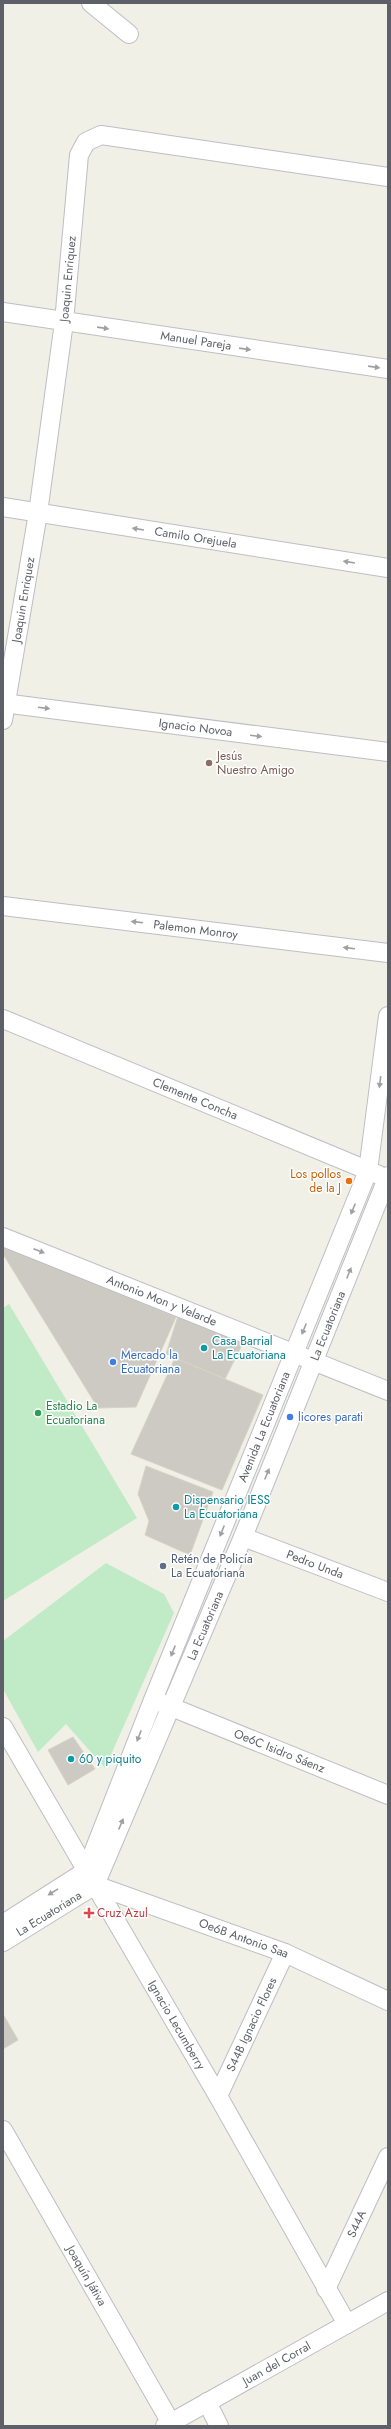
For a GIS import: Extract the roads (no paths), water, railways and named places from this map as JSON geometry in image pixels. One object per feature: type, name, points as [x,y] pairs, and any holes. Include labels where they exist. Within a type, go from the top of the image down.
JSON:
[{"type":"street","points":[[91,3],[129,34]]},
{"type":"street","name":"Joaquin Enriquez","points":[[4,709],[38,513],[64,322],[79,155],[86,142],[101,135],[388,177]]},
{"type":"street","name":"Manuel Pareja","points":[[3,312],[388,369]]},
{"type":"street","name":"Camilo Orejuela","points":[[3,508],[388,568]]},
{"type":"street","name":"Ignacio Novoa","points":[[4,709],[388,752]]},
{"type":"street","name":"Palemon Monroy","points":[[3,906],[388,953]]},
{"type":"street","name":"Avenida La Ecuatoriana","points":[[91,1878],[153,1700],[368,1171],[388,1016]]},
{"type":"street","name":"Clemente Concha","points":[[3,1019],[368,1171],[388,1177]]},
{"type":"street","name":"La Ecuatoriana","points":[[3,1942],[91,1878],[170,1707],[243,1537],[312,1361],[388,1177]]},
{"type":"street","name":"Antonio Mon y Velarde","points":[[3,1238],[295,1352],[312,1361],[388,1391]]},
{"type":"street","name":"Pedro Unda","points":[[243,1537],[388,1592]]},
{"type":"street","name":"Oe6C Isidro Sáenz","points":[[153,1700],[388,1795]]},
{"type":"street","name":"Ignacio Lecumberry","points":[[3,1727],[218,2096],[326,2290],[347,2324]]},
{"type":"street","points":[[3,1924],[91,1878]]},
{"type":"street","name":"Oe6B Antonio Saa","points":[[91,1878],[285,1954],[388,2001]]},
{"type":"street","name":"S44B Ignacio Flores","points":[[218,2096],[285,1954]]},
{"type":"street","name":"Joaquín Játiva","points":[[3,2130],[168,2424]]},
{"type":"street","name":"S44A","points":[[326,2290],[388,2157]]},
{"type":"street","name":"Juan del Corral","points":[[168,2424],[388,2302]]},
{"type":"street","points":[[207,2402],[219,2426]]},
{"type":"place","name":"Jesús Nuestro Amigo","points":[[209,763]]},
{"type":"place","name":"Los pollos de la J","points":[[349,1181]]},
{"type":"place","name":"Casa Barrial La Ecuatoriana","points":[[204,1348]]},
{"type":"place","name":"Mercado la Ecuatoriana","points":[[113,1362]]},
{"type":"place","name":"Estadio La Ecuatoriana","points":[[38,1413]]},
{"type":"place","name":"licores parati","points":[[290,1417]]},
{"type":"place","name":"Dispensario IESS La Ecuatoriana","points":[[176,1507]]},
{"type":"place","name":"Retén de Policía La Ecuatoriana","points":[[163,1566]]},
{"type":"place","name":"60 y piquito","points":[[71,1759]]},
{"type":"place","name":"Cruz Azul","points":[[89,1913]]}]
